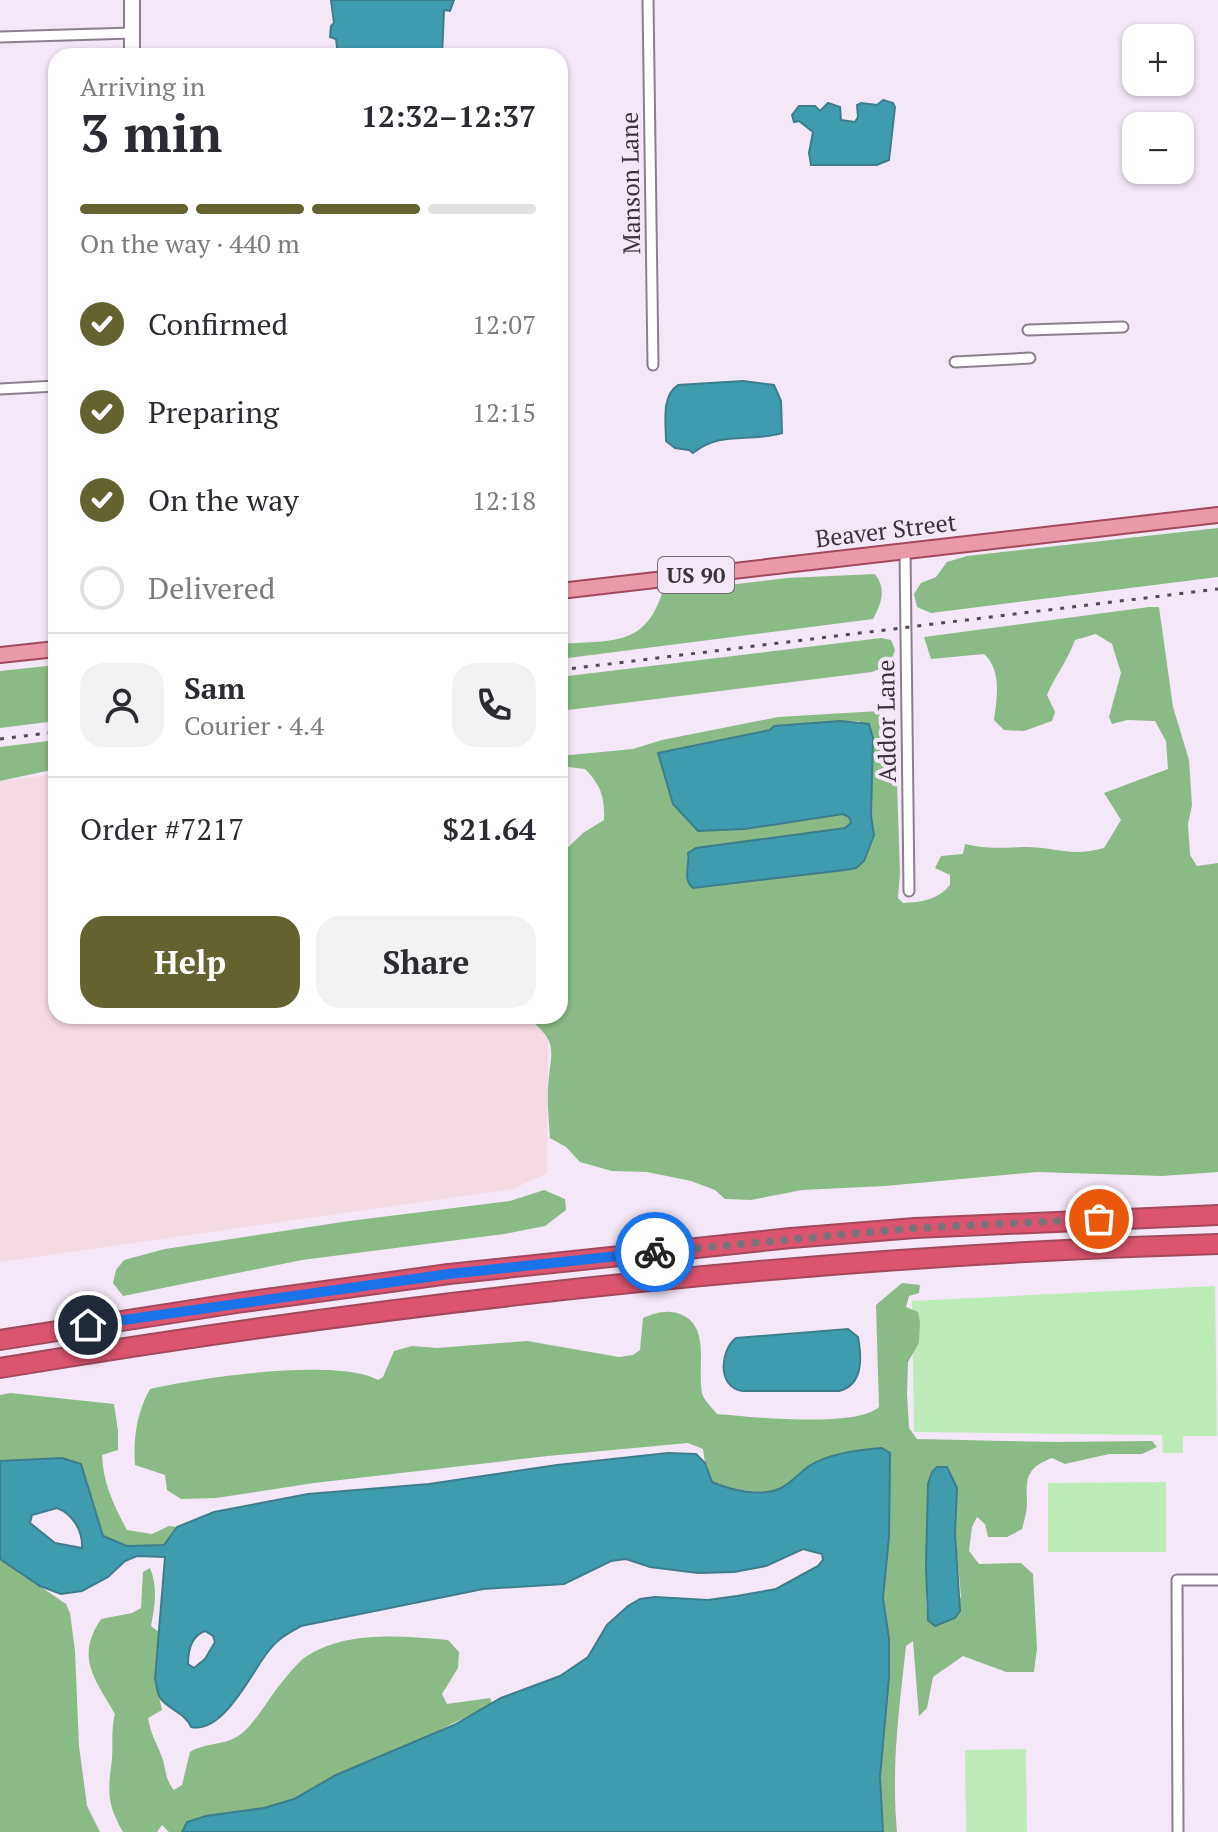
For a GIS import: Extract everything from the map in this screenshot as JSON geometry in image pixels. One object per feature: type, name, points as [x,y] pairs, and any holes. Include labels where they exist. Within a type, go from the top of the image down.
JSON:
[{"type":"highway","points":[[0,1340],[449,1274],[791,1238],[915,1228],[1218,1215]]},
{"type":"highway","points":[[0,1368],[321,1318],[547,1291],[943,1256],[1218,1244]]},
{"type":"main road","name":"Beaver Street","points":[[568,590],[1218,515]]},
{"type":"main road","points":[[0,655],[48,650]]},
{"type":"street","points":[[132,0],[132,48]]},
{"type":"street","name":"Manson Lane","points":[[648,0],[653,365]]},
{"type":"street","points":[[0,37],[132,33]]},
{"type":"street","points":[[1028,330],[1123,327]]},
{"type":"street","points":[[955,362],[1030,358]]},
{"type":"street","points":[[0,389],[48,386]]},
{"type":"street","name":"Addor Lane","points":[[905,551],[909,891]]},
{"type":"street","points":[[1178,1832],[1177,1580],[1218,1580]]},
{"type":"shaded area","points":[[48,775],[48,1024],[535,1024],[548,1034],[547,1173],[513,1189],[0,1262],[0,781]]},
{"type":"green space","points":[[1218,528],[1218,577],[931,613],[917,607],[914,594],[921,583],[936,577],[947,562],[967,556]]},
{"type":"green space","points":[[875,574],[882,591],[880,602],[873,619],[568,658],[568,644],[609,641],[635,632],[646,624],[655,611],[662,593],[787,578]]},
{"type":"green space","points":[[1159,607],[1173,707],[1189,760],[1192,805],[1188,824],[1190,855],[1197,866],[1218,863],[1218,1172],[1162,1176],[1037,1172],[802,1190],[751,1200],[725,1199],[715,1190],[691,1181],[647,1172],[612,1171],[580,1162],[566,1147],[550,1138],[548,1093],[551,1047],[535,1024],[568,1024],[568,847],[604,820],[603,798],[598,786],[585,769],[568,767],[568,755],[633,749],[662,740],[778,717],[879,711],[896,752],[898,898],[903,903],[929,899],[945,890],[950,885],[950,875],[935,868],[941,856],[963,854],[965,844],[1074,852],[1104,848],[1121,820],[1104,793],[1168,769],[1166,741],[1155,721],[1127,720],[1112,724],[1109,717],[1121,673],[1112,644],[1096,634],[1075,640],[1050,688],[1047,695],[1055,712],[1052,721],[1024,731],[1004,730],[994,720],[996,676],[984,654],[931,659],[924,637]],"holes":[[[859,721],[873,738],[871,816],[874,835],[686,876],[688,853],[696,848],[845,828],[851,823],[844,814],[745,829],[698,831],[677,808],[710,742],[790,726]]]},
{"type":"green space","points":[[881,638],[891,640],[895,650],[890,665],[872,672],[568,710],[568,676]]},
{"type":"green space","points":[[48,666],[48,722],[0,728],[0,671]]},
{"type":"green space","points":[[48,741],[48,771],[0,781],[0,747]]},
{"type":"green space","points":[[544,1190],[565,1199],[566,1210],[545,1226],[302,1260],[123,1296],[113,1283],[116,1270],[124,1260],[165,1249],[510,1201]]},
{"type":"green space","points":[[902,1283],[920,1285],[919,1293],[909,1296],[906,1307],[918,1312],[920,1322],[919,1343],[908,1362],[907,1394],[909,1428],[917,1439],[1152,1441],[1157,1447],[1142,1454],[1109,1454],[1065,1464],[1052,1458],[1043,1462],[1029,1475],[1022,1529],[1007,1537],[988,1537],[985,1524],[977,1517],[972,1527],[969,1551],[979,1564],[1021,1563],[1033,1574],[1037,1648],[1034,1672],[1006,1672],[963,1656],[933,1677],[927,1708],[919,1716],[913,1641],[906,1646],[895,1761],[897,1832],[883,1832],[880,1777],[889,1677],[889,1639],[883,1598],[889,1537],[890,1453],[810,1466],[779,1490],[763,1492],[727,1489],[712,1482],[703,1449],[688,1443],[314,1483],[216,1498],[181,1499],[167,1490],[165,1475],[135,1465],[137,1426],[150,1389],[232,1375],[300,1370],[358,1373],[378,1380],[383,1377],[394,1351],[412,1346],[437,1348],[527,1341],[619,1357],[633,1355],[640,1350],[643,1318],[666,1312],[680,1314],[696,1328],[701,1348],[702,1393],[717,1414],[802,1420],[849,1417],[879,1407],[876,1305]],"holes":[[[928,1484],[957,1488],[955,1533],[961,1597],[942,1622],[935,1625],[928,1620],[926,1604]]]},
{"type":"green space","points":[[1215,1286],[1217,1436],[1183,1436],[1183,1453],[1163,1453],[1162,1435],[914,1432],[912,1301]]},
{"type":"green space","points":[[10,1393],[114,1404],[118,1450],[102,1455],[110,1494],[127,1530],[152,1534],[169,1526],[177,1527],[164,1545],[129,1546],[103,1536],[87,1480],[62,1458],[0,1461],[0,1395]]},
{"type":"green space","points":[[1166,1482],[1166,1552],[1048,1552],[1048,1483]]},
{"type":"green space","points":[[0,1559],[66,1604],[70,1613],[75,1651],[79,1746],[87,1806],[100,1832],[0,1832]]},
{"type":"green space","points":[[150,1568],[155,1590],[151,1626],[159,1632],[155,1679],[162,1710],[148,1718],[174,1790],[182,1785],[190,1752],[241,1734],[301,1660],[337,1643],[374,1637],[448,1640],[459,1652],[458,1668],[442,1694],[447,1704],[490,1698],[492,1704],[402,1749],[336,1775],[294,1799],[264,1808],[187,1822],[182,1832],[169,1832],[162,1825],[157,1832],[123,1832],[114,1812],[109,1788],[115,1714],[95,1679],[89,1645],[101,1619],[132,1613],[141,1608],[143,1572]]},
{"type":"green space","points":[[1026,1749],[1027,1832],[966,1832],[965,1750]]},
{"type":"water","points":[[331,0],[454,0],[450,11],[444,10],[442,48],[337,48],[336,39],[330,37],[334,23]]},
{"type":"water","points":[[883,100],[893,103],[895,107],[889,160],[877,165],[811,165],[809,153],[813,132],[799,121],[794,122],[792,115],[799,106],[815,106],[820,111],[828,103],[840,107],[841,120],[855,122],[857,105],[877,105]]},
{"type":"water","points":[[743,381],[774,385],[781,401],[782,433],[725,439],[693,453],[675,448],[666,441],[667,403],[678,385]]},
{"type":"water","points":[[840,721],[869,724],[873,738],[871,816],[874,835],[864,861],[856,868],[845,870],[693,888],[687,876],[688,853],[696,848],[845,828],[851,823],[849,817],[843,814],[745,829],[698,831],[673,804],[658,753],[770,730],[774,726]]},
{"type":"water","points":[[848,1329],[858,1337],[860,1354],[857,1377],[847,1388],[839,1391],[742,1391],[728,1383],[725,1376],[724,1359],[736,1338]]},
{"type":"water","points":[[882,1448],[890,1453],[889,1537],[883,1598],[889,1639],[889,1677],[880,1777],[883,1832],[182,1832],[187,1822],[206,1816],[264,1808],[294,1799],[336,1775],[454,1725],[501,1698],[560,1676],[588,1657],[607,1625],[640,1599],[708,1600],[776,1589],[818,1566],[823,1560],[822,1554],[803,1549],[766,1566],[734,1572],[698,1573],[650,1567],[626,1559],[611,1561],[564,1584],[483,1589],[301,1626],[271,1648],[235,1701],[203,1727],[191,1727],[165,1703],[155,1679],[165,1557],[137,1556],[82,1591],[61,1594],[40,1586],[0,1559],[0,1461],[62,1458],[81,1464],[103,1536],[127,1546],[164,1545],[177,1527],[214,1512],[308,1494],[429,1484],[668,1453],[696,1454],[705,1463],[712,1482],[719,1485],[745,1492],[771,1491],[779,1489],[809,1466],[826,1458]],"holes":[[[57,1508],[68,1514],[76,1524],[82,1548],[55,1543],[30,1523],[32,1515]],[[205,1631],[213,1636],[215,1642],[205,1659],[194,1668],[188,1664],[190,1649],[196,1636]]]},
{"type":"water","points":[[937,1467],[947,1467],[957,1488],[955,1533],[960,1611],[955,1618],[935,1626],[928,1620],[926,1566],[928,1484]]},
{"type":"railway","points":[[568,669],[1218,589]]},
{"type":"railway","points":[[0,739],[48,733]]},
{"type":"way so far","points":[[655,1252],[915,1228],[1099,1219]]},
{"type":"route","points":[[88,1325],[449,1274],[655,1252]]}]
